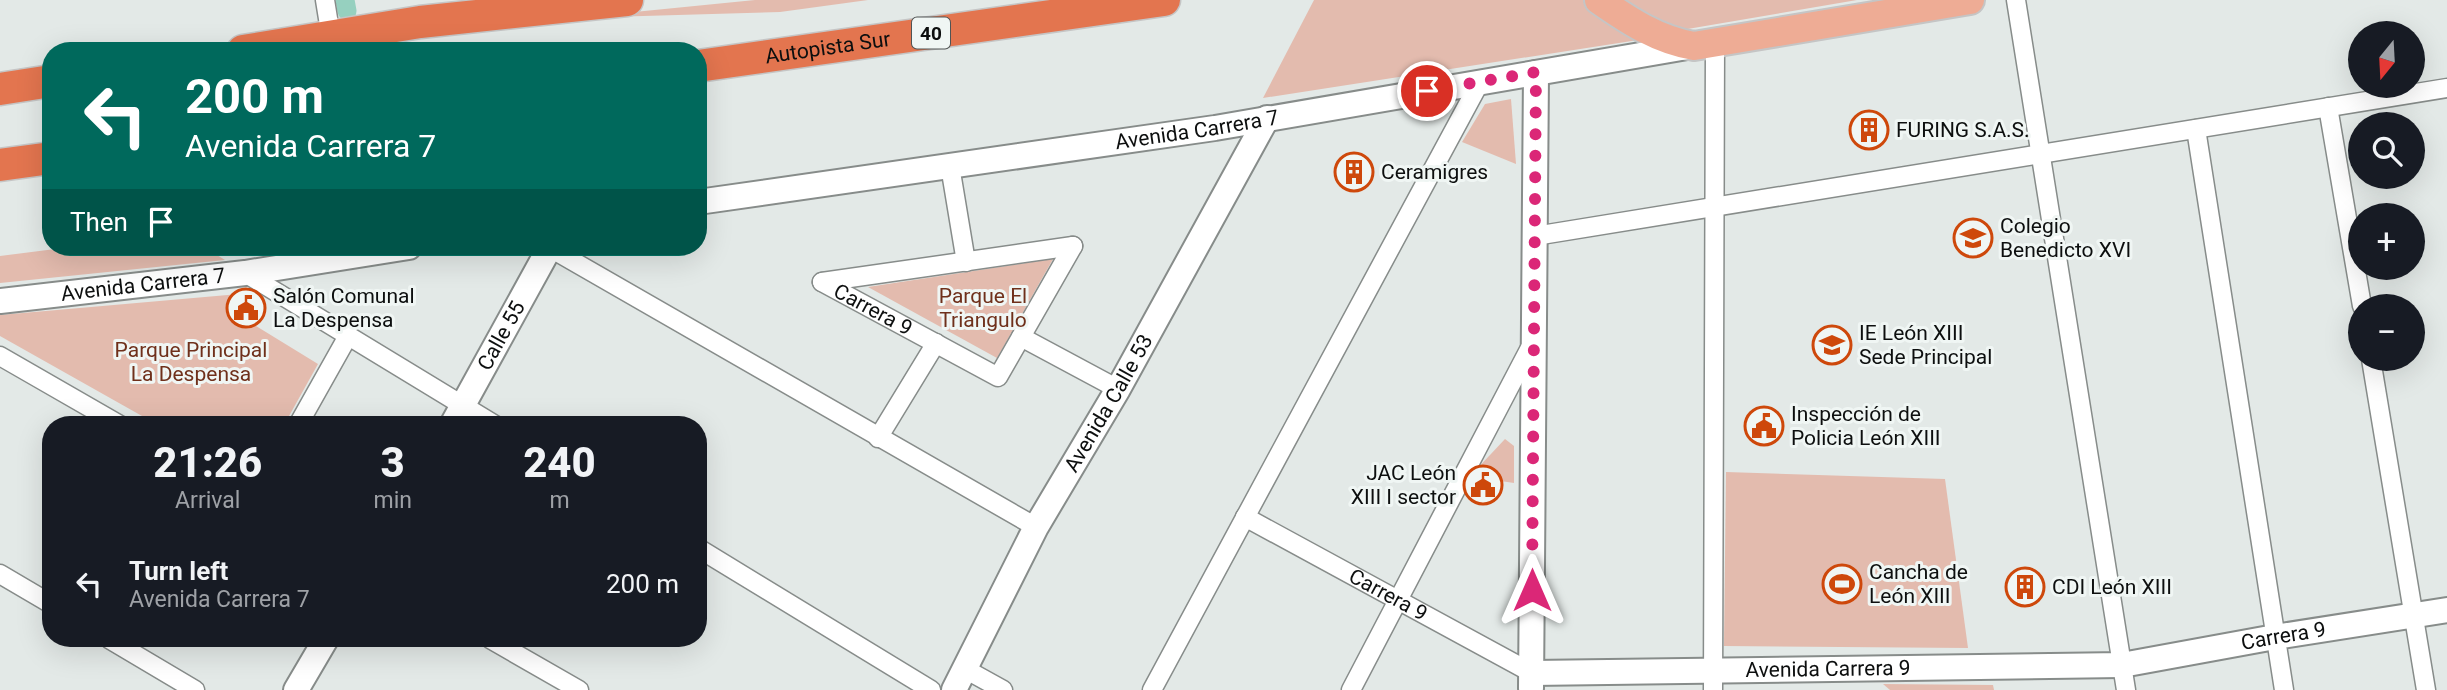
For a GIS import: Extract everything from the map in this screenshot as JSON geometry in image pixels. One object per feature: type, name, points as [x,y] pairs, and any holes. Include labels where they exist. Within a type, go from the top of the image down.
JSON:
[{"type":"highway","points":[[300,42],[420,22],[627,0]]},
{"type":"highway","name":"Autopista Sur","points":[[707,65],[1164,0]]},
{"type":"highway","points":[[0,89],[42,82]]},
{"type":"highway","points":[[0,165],[42,159]]},
{"type":"main road","name":"Avenida Carrera 7","points":[[1599,0],[1642,28],[1668,40],[1704,45],[1970,0]]},
{"type":"street","points":[[325,0],[331,37]]},
{"type":"street","points":[[2016,0],[2126,690]]},
{"type":"street","points":[[1704,45],[1714,207],[1713,681]]},
{"type":"street","name":"Avenida Carrera 7","points":[[707,201],[1215,128],[1704,45]]},
{"type":"street","points":[[1532,682],[1536,72]]},
{"type":"street","points":[[1152,690],[1480,82]]},
{"type":"street","points":[[1535,236],[2447,88]]},
{"type":"street","points":[[2328,107],[2360,294]]},
{"type":"street","name":"Avenida Calle 53","points":[[959,680],[1036,527],[1118,389],[1267,118]]},
{"type":"street","points":[[2196,128],[2284,690]]},
{"type":"street","points":[[950,166],[966,262],[1073,246],[1021,337],[1118,389]]},
{"type":"street","name":"Avenida Carrera 7","points":[[0,301],[245,273],[352,256]]},
{"type":"street","name":"Calle 55","points":[[458,416],[545,256]]},
{"type":"street","points":[[565,256],[1036,527]]},
{"type":"street","name":"Carrera 9","points":[[966,262],[822,282],[998,377],[1021,337]]},
{"type":"street","points":[[245,273],[348,336],[458,416]]},
{"type":"street","points":[[303,416],[348,336]]},
{"type":"street","points":[[1351,690],[1534,341]]},
{"type":"street","points":[[878,438],[936,344]]},
{"type":"street","points":[[0,356],[104,416]]},
{"type":"street","points":[[2373,371],[2426,690]]},
{"type":"street","name":"Carrera 9","points":[[1245,517],[1398,600],[1532,682]]},
{"type":"street","points":[[707,553],[931,690]]},
{"type":"street","points":[[0,574],[42,599]]},
{"type":"street","name":"Carrera 9","points":[[2122,665],[2447,610]]},
{"type":"street","points":[[122,647],[195,690]]},
{"type":"street","points":[[296,690],[321,647]]},
{"type":"street","points":[[504,647],[579,690]]},
{"type":"street","name":"Avenida Carrera 9","points":[[1532,682],[1713,681],[2122,665]]},
{"type":"street","points":[[959,680],[1003,690]]},
{"type":"green space","points":[[755,0],[868,0],[780,12],[574,18]]},
{"type":"green space","points":[[1314,0],[1587,0],[1651,38],[1263,98]]},
{"type":"green space","points":[[1613,0],[1857,0],[1670,32]]},
{"type":"green space","points":[[1511,99],[1516,164],[1462,142],[1485,104]]},
{"type":"green space","points":[[42,251],[42,256],[219,256],[225,260],[0,283],[0,256]]},
{"type":"green space","name":"Parque El Triangulo","points":[[1053,259],[997,358],[868,287]]},
{"type":"green space","name":"Parque Principal La Despensa","points":[[239,294],[230,310],[318,364],[289,416],[142,416],[0,336],[0,315]]},
{"type":"green space","points":[[1505,439],[1514,446],[1514,483],[1494,480],[1474,472]]},
{"type":"green space","name":"Cancha de León XIII","points":[[1726,472],[1945,479],[1968,648],[1724,646]]},
{"type":"green space","points":[[1883,684],[1993,685],[1994,690],[1890,690]]},
{"type":"waterway","points":[[345,0],[347,11]]},
{"type":"place","name":"FURING S.A.S.","points":[[1869,130]]},
{"type":"place","name":"Ceramigres","points":[[1354,172]]},
{"type":"place","name":"Colegio Benedicto XVI","points":[[1973,238]]},
{"type":"place","name":"Salón Comunal La Despensa","points":[[246,308]]},
{"type":"place","name":"IE León XIII Sede Principal","points":[[1832,345]]},
{"type":"place","name":"Inspección de Policia León XIII","points":[[1764,426]]},
{"type":"place","name":"JAC León XIII I sector","points":[[1483,485]]},
{"type":"place","name":"Cancha de León XIII","points":[[1842,584]]},
{"type":"place","name":"CDI León XIII","points":[[2025,587]]},
{"type":"route","points":[[1427,91],[1536,72],[1532,590]]}]
